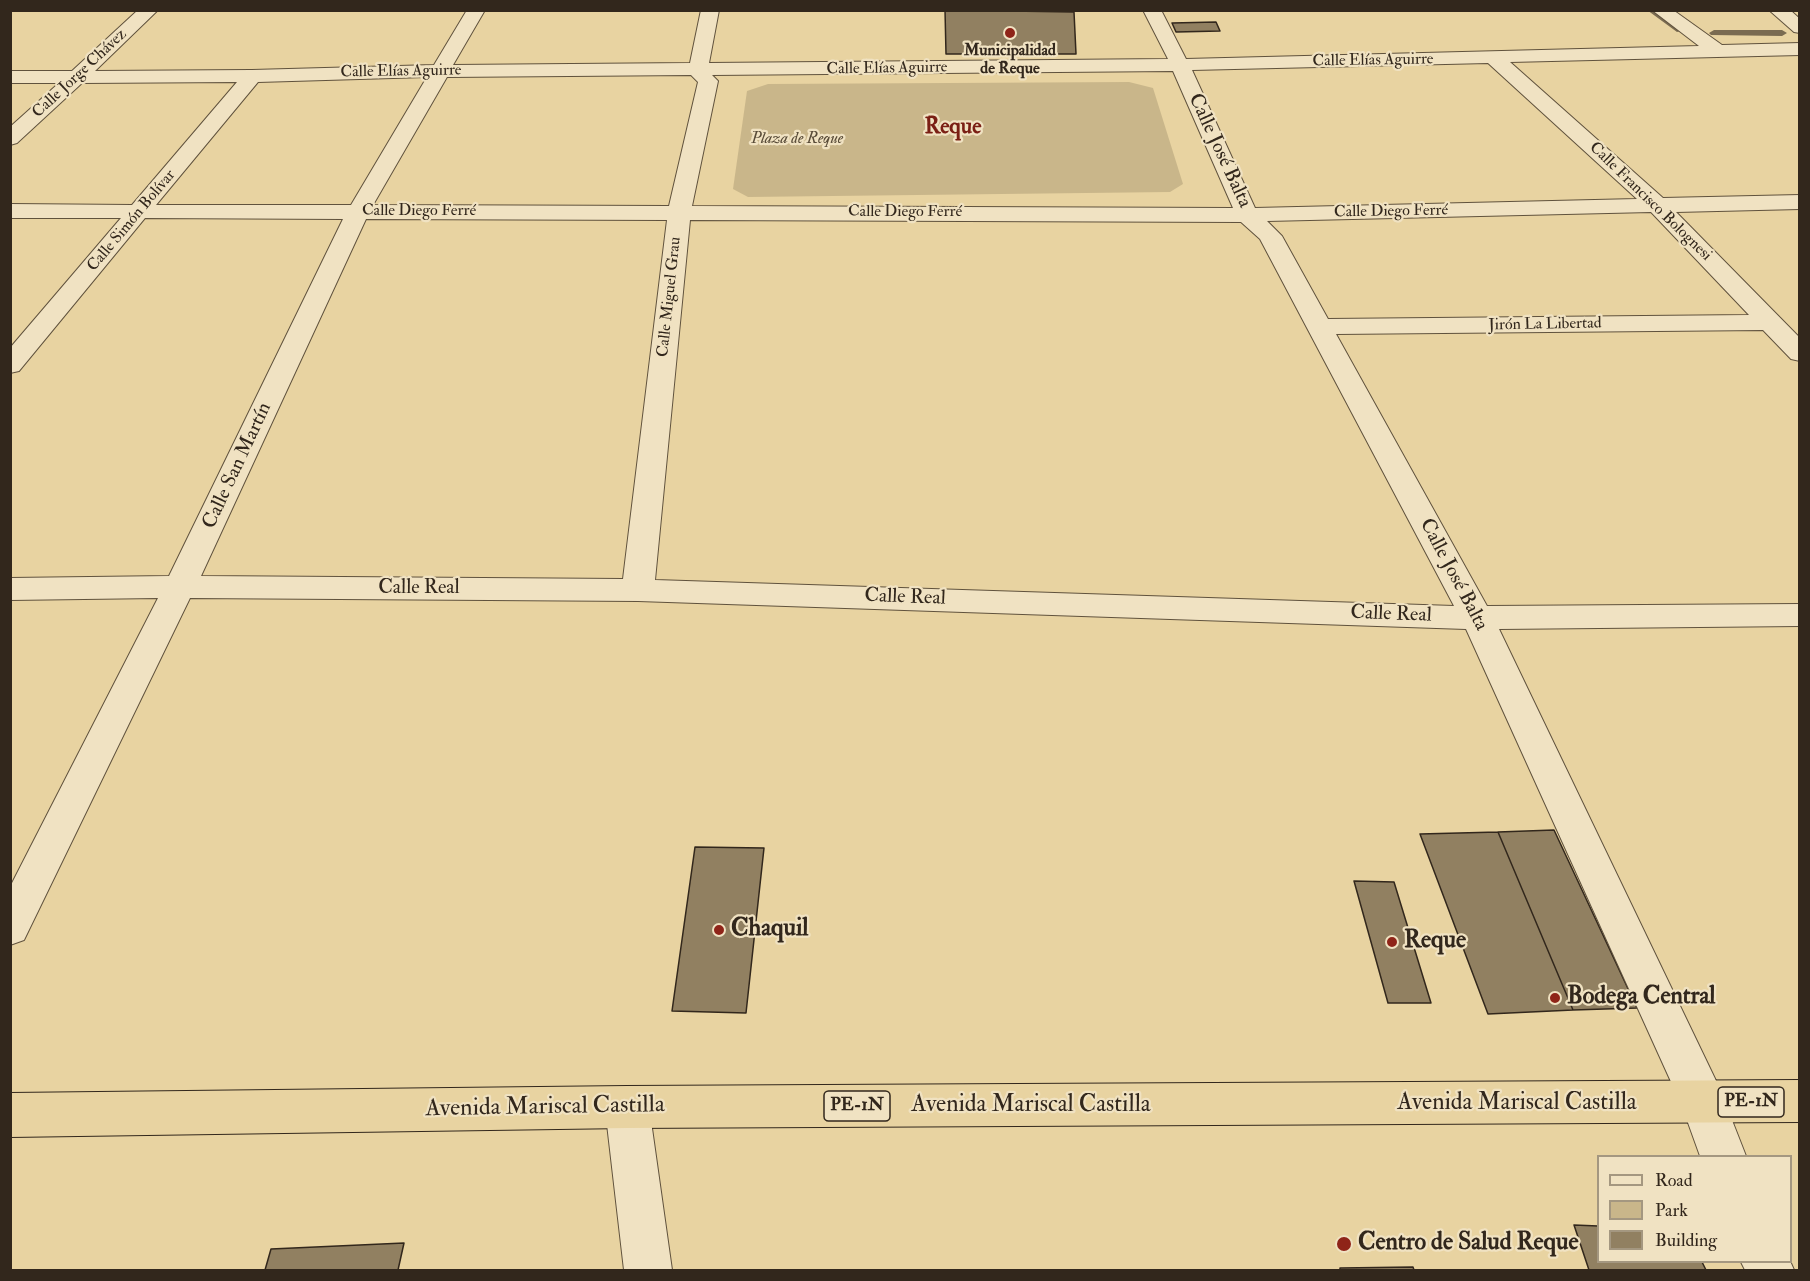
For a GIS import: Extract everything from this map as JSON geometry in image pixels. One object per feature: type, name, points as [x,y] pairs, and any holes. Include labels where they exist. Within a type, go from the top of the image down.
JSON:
[{"type":"highway","name":"Avenida Mariscal Castilla","points":[[10,1116],[627,1107],[1800,1101]]},
{"type":"street","name":"Calle Jorge Chávez","points":[[10,139],[149,10]]},
{"type":"street","name":"Calle San Martín","points":[[10,928],[180,588],[358,212],[438,71],[476,10]]},
{"type":"street","name":"Calle Miguel Grau","points":[[638,590],[680,213],[708,81],[698,71],[710,10]]},
{"type":"street","name":"Calle José Balta","points":[[1152,10],[1180,65],[1247,215],[1270,236],[1477,618],[1703,1102],[1723,1155]]},
{"type":"street","points":[[1661,10],[1718,51]]},
{"type":"street","points":[[1778,10],[1800,28]]},
{"type":"street","name":"Calle Elías Aguirre","points":[[10,77],[1180,65],[1800,49]]},
{"type":"street","name":"Calle Francisco Bolognesi","points":[[1494,58],[1659,207],[1800,353]]},
{"type":"street","name":"Calle Simón Bolívar","points":[[10,365],[252,76]]},
{"type":"street","name":"Calle Diego Ferré","points":[[10,211],[1247,215],[1800,202]]},
{"type":"street","name":"Jirón La Libertad","points":[[1320,327],[1769,322]]},
{"type":"street","name":"Calle Real","points":[[10,589],[638,590],[1477,618],[1800,615]]},
{"type":"street","points":[[627,1107],[648,1270]]},
{"type":"green space","name":"Plaza de Reque","points":[[1129,82],[1153,88],[1183,184],[1170,192],[748,197],[733,189],[747,91],[768,84]]},
{"type":"building","name":"Municipalidad de Reque","points":[[945,10],[1074,12],[1076,54],[946,54]]},
{"type":"building","points":[[1216,22],[1220,31],[1176,32],[1172,23]]},
{"type":"building","points":[[1554,830],[1637,1008],[1573,1010],[1498,832]]},
{"type":"building","points":[[1498,832],[1573,1010],[1488,1014],[1420,834]]},
{"type":"building","name":"Chaquil","points":[[695,847],[764,848],[746,1013],[672,1011]]},
{"type":"building","name":"Reque","points":[[1354,881],[1394,882],[1431,1003],[1388,1003]]},
{"type":"building","points":[[1574,1225],[1597,1226],[1597,1263],[1702,1263],[1706,1270],[1589,1270]]},
{"type":"building","points":[[404,1243],[398,1270],[265,1270],[271,1249]]},
{"type":"building","points":[[1413,1267],[1414,1270],[1340,1270],[1340,1268]]},
{"type":"waterway","points":[[1651,10],[1680,30]]},
{"type":"waterway","points":[[1714,33],[1782,33]]},
{"type":"place","name":"Municipalidad de Reque","points":[[1010,33]]},
{"type":"place","name":"Chaquil","points":[[719,930]]},
{"type":"place","name":"Reque","points":[[1392,942]]},
{"type":"place","name":"Bodega Central","points":[[1555,998]]},
{"type":"place","name":"Centro de Salud Reque","points":[[1344,1244]]},
{"type":"district","name":"Reque","points":[[953,128]]}]
